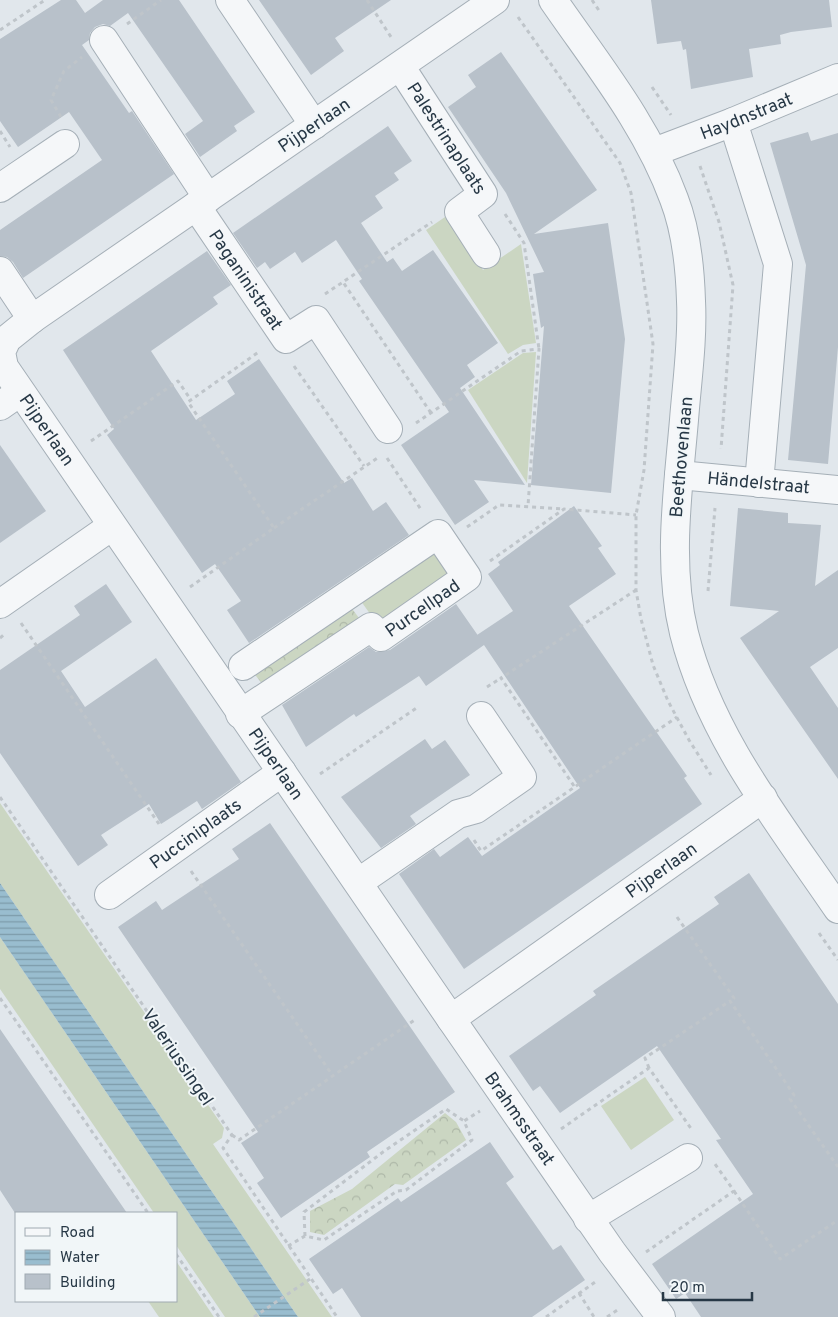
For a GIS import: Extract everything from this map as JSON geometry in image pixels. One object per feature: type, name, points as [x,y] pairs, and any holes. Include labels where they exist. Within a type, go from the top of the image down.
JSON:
[{"type":"street","points":[[230,0],[314,125]]},
{"type":"street","name":"Pijperlaan","points":[[495,0],[32,319],[7,339],[1,352],[10,399],[112,526],[240,714],[359,882],[445,1011],[763,798]]},
{"type":"street","name":"Beethovenlaan","points":[[553,0],[630,111],[654,152],[675,200],[687,253],[692,304],[675,524],[675,575],[683,631],[701,689],[713,717],[763,798],[838,909]]},
{"type":"street","name":"Paganinistraat","points":[[104,40],[202,202],[280,337],[286,339],[316,320],[398,428]]},
{"type":"street","name":"Palestrinaplaats","points":[[400,66],[483,194],[459,212],[486,254]]},
{"type":"street","name":"Haydnstraat","points":[[654,152],[733,122],[838,78]]},
{"type":"street","points":[[733,122],[778,264],[759,483]]},
{"type":"street","points":[[0,188],[65,144]]},
{"type":"street","points":[[0,271],[32,319]]},
{"type":"street","name":"Händelstraat","points":[[679,474],[838,490]]},
{"type":"street","points":[[0,604],[112,526]]},
{"type":"street","points":[[244,666],[349,595],[441,538]]},
{"type":"street","name":"Purcellpad","points":[[240,714],[371,628],[381,637],[467,577],[441,538]]},
{"type":"street","points":[[349,595],[371,628]]},
{"type":"street","points":[[359,882],[458,814],[476,809],[522,777],[481,716]]},
{"type":"street","name":"Pucciniplaats","points":[[110,895],[282,772]]},
{"type":"street","name":"Brahmsstraat","points":[[445,1011],[588,1219],[661,1317]]},
{"type":"street","points":[[588,1219],[688,1158]]},
{"type":"path","points":[[0,30],[45,0]]},
{"type":"path","points":[[367,0],[392,39]]},
{"type":"path","points":[[592,0],[602,16]]},
{"type":"path","points":[[650,85],[688,140],[699,164],[720,222],[732,285],[708,600]]},
{"type":"path","points":[[483,194],[489,190],[524,243],[539,349],[528,506]]},
{"type":"path","points":[[431,413],[343,282],[446,213],[459,212]]},
{"type":"path","points":[[274,528],[188,402],[280,337],[364,466]]},
{"type":"path","points":[[398,428],[431,413],[521,350],[539,349]]},
{"type":"path","name":"Pijperlaan","points":[[95,450],[90,442],[178,382],[191,400]]},
{"type":"path","points":[[189,588],[384,454],[441,538],[499,505],[636,515]]},
{"type":"path","points":[[467,577],[564,509]]},
{"type":"path","points":[[184,580],[195,595]]},
{"type":"path","points":[[574,786],[501,678],[636,590]]},
{"type":"path","points":[[30,618],[21,623],[333,1076]]},
{"type":"path","points":[[320,774],[418,707]]},
{"type":"path","points":[[458,814],[481,851],[574,786],[580,785],[676,717]]},
{"type":"path","name":"Pijperlaan","points":[[314,767],[325,782]]},
{"type":"path","name":"Valeriussingel","points":[[0,796],[232,1135]]},
{"type":"path","points":[[649,1068],[646,1058],[734,998],[677,917]]},
{"type":"path","points":[[0,998],[147,1212]]},
{"type":"path","points":[[730,1001],[794,1095],[790,1099],[838,1167]]},
{"type":"path","points":[[337,1317],[223,1148],[232,1135],[239,1140],[333,1076],[445,1011]]},
{"type":"path","points":[[464,1121],[503,1095]]},
{"type":"path","points":[[288,1246],[305,1236],[324,1240],[397,1191],[406,1190],[472,1140],[464,1121],[446,1109],[383,1152],[304,1212],[305,1236]]},
{"type":"path","points":[[734,1191],[780,1259],[838,1220]]},
{"type":"path","points":[[178,1257],[219,1317]]},
{"type":"path","points":[[546,1317],[622,1264]]},
{"type":"path","points":[[254,1317],[310,1279]]},
{"type":"path","points":[[579,1293],[594,1317]]},
{"type":"green space","points":[[445,217],[483,270],[521,244],[536,343],[523,345],[508,354],[426,230]]},
{"type":"green space","points":[[536,352],[527,483],[468,390],[523,353]]},
{"type":"green space","points":[[431,542],[460,573],[378,625],[358,597]]},
{"type":"green space","points":[[347,602],[362,622],[264,686],[252,671]]},
{"type":"green space","points":[[0,803],[224,1128],[222,1138],[213,1144],[332,1317],[298,1317],[0,883]]},
{"type":"green space","points":[[0,937],[260,1317],[225,1317],[178,1248],[178,1212],[153,1212],[0,989]]},
{"type":"green space","points":[[645,1077],[674,1120],[631,1150],[601,1106]]},
{"type":"green space","points":[[445,1113],[456,1122],[466,1140],[403,1185],[395,1184],[324,1235],[310,1232],[310,1211],[352,1189]]},
{"type":"green space","points":[[178,1264],[214,1317],[159,1317],[149,1302],[178,1302]]},
{"type":"water","points":[[0,883],[298,1317],[260,1317],[0,937]]},
{"type":"building","points":[[61,0],[76,0],[85,13],[103,0],[179,0],[255,112],[234,126],[237,131],[200,157],[185,134],[203,121],[128,13],[110,26],[103,24],[95,27],[90,33],[89,40],[82,45],[129,113],[132,111],[174,174],[23,278],[13,262],[7,257],[0,256],[0,230],[102,160],[69,112],[18,147],[0,121],[0,39]]},
{"type":"building","points":[[259,0],[391,0],[335,38],[344,51],[311,75]]},
{"type":"building","points":[[651,0],[829,0],[832,27],[791,32],[780,35],[781,44],[749,49],[753,77],[691,89],[686,49],[683,50],[681,41],[657,44]]},
{"type":"building","points":[[501,52],[597,190],[534,234],[608,223],[625,339],[611,493],[531,485],[544,326],[541,328],[533,274],[544,272],[506,193],[448,107],[476,87],[468,75]]},
{"type":"building","points":[[388,126],[412,161],[394,173],[399,180],[375,196],[383,208],[361,223],[387,262],[393,258],[402,271],[433,250],[498,343],[467,365],[475,377],[460,388],[525,485],[474,480],[489,502],[455,525],[401,445],[449,412],[359,281],[362,279],[336,240],[302,263],[295,252],[270,269],[265,262],[257,268],[233,233]]},
{"type":"building","points":[[808,132],[811,141],[838,133],[838,347],[828,464],[788,460],[806,265],[770,143]]},
{"type":"building","points":[[207,251],[231,285],[213,297],[218,304],[151,351],[196,420],[235,394],[227,381],[259,359],[344,483],[352,478],[373,511],[386,502],[409,535],[249,643],[227,610],[241,601],[215,564],[202,573],[107,435],[114,429],[63,350]]},
{"type":"building","points":[[0,445],[46,511],[0,543]]},
{"type":"building","points":[[574,506],[602,546],[598,548],[616,574],[569,606],[687,776],[684,778],[702,804],[464,969],[399,874],[434,849],[440,857],[468,837],[482,856],[580,788],[484,645],[426,686],[419,676],[356,717],[354,714],[306,747],[282,705],[369,647],[376,652],[390,650],[456,604],[477,635],[513,611],[488,574],[500,565],[498,562]]},
{"type":"building","points":[[738,508],[788,513],[788,523],[821,525],[815,586],[838,570],[838,648],[810,667],[838,708],[838,779],[740,638],[779,611],[730,606]]},
{"type":"building","points":[[106,584],[132,622],[61,671],[85,707],[156,658],[241,782],[202,809],[197,801],[161,824],[149,804],[101,835],[108,845],[78,866],[0,753],[0,670],[80,615],[74,606]]},
{"type":"building","points":[[425,739],[432,749],[445,740],[470,775],[410,816],[416,824],[381,848],[341,797]]},
{"type":"building","points":[[270,823],[455,1092],[367,1152],[370,1157],[281,1218],[257,1183],[264,1178],[241,1143],[258,1132],[118,927],[156,901],[162,910],[239,859],[232,849]]},
{"type":"building","points":[[749,873],[838,1004],[838,1317],[701,1317],[685,1293],[676,1299],[652,1264],[753,1194],[716,1140],[721,1139],[657,1046],[560,1113],[540,1086],[533,1091],[509,1056],[596,995],[593,991],[719,904],[714,897]]},
{"type":"building","points":[[0,1029],[126,1212],[15,1213],[0,1190]]},
{"type":"building","points":[[490,1142],[514,1177],[506,1183],[553,1250],[561,1245],[585,1280],[532,1317],[361,1317],[342,1288],[333,1294],[309,1259],[398,1198],[401,1202]]}]
